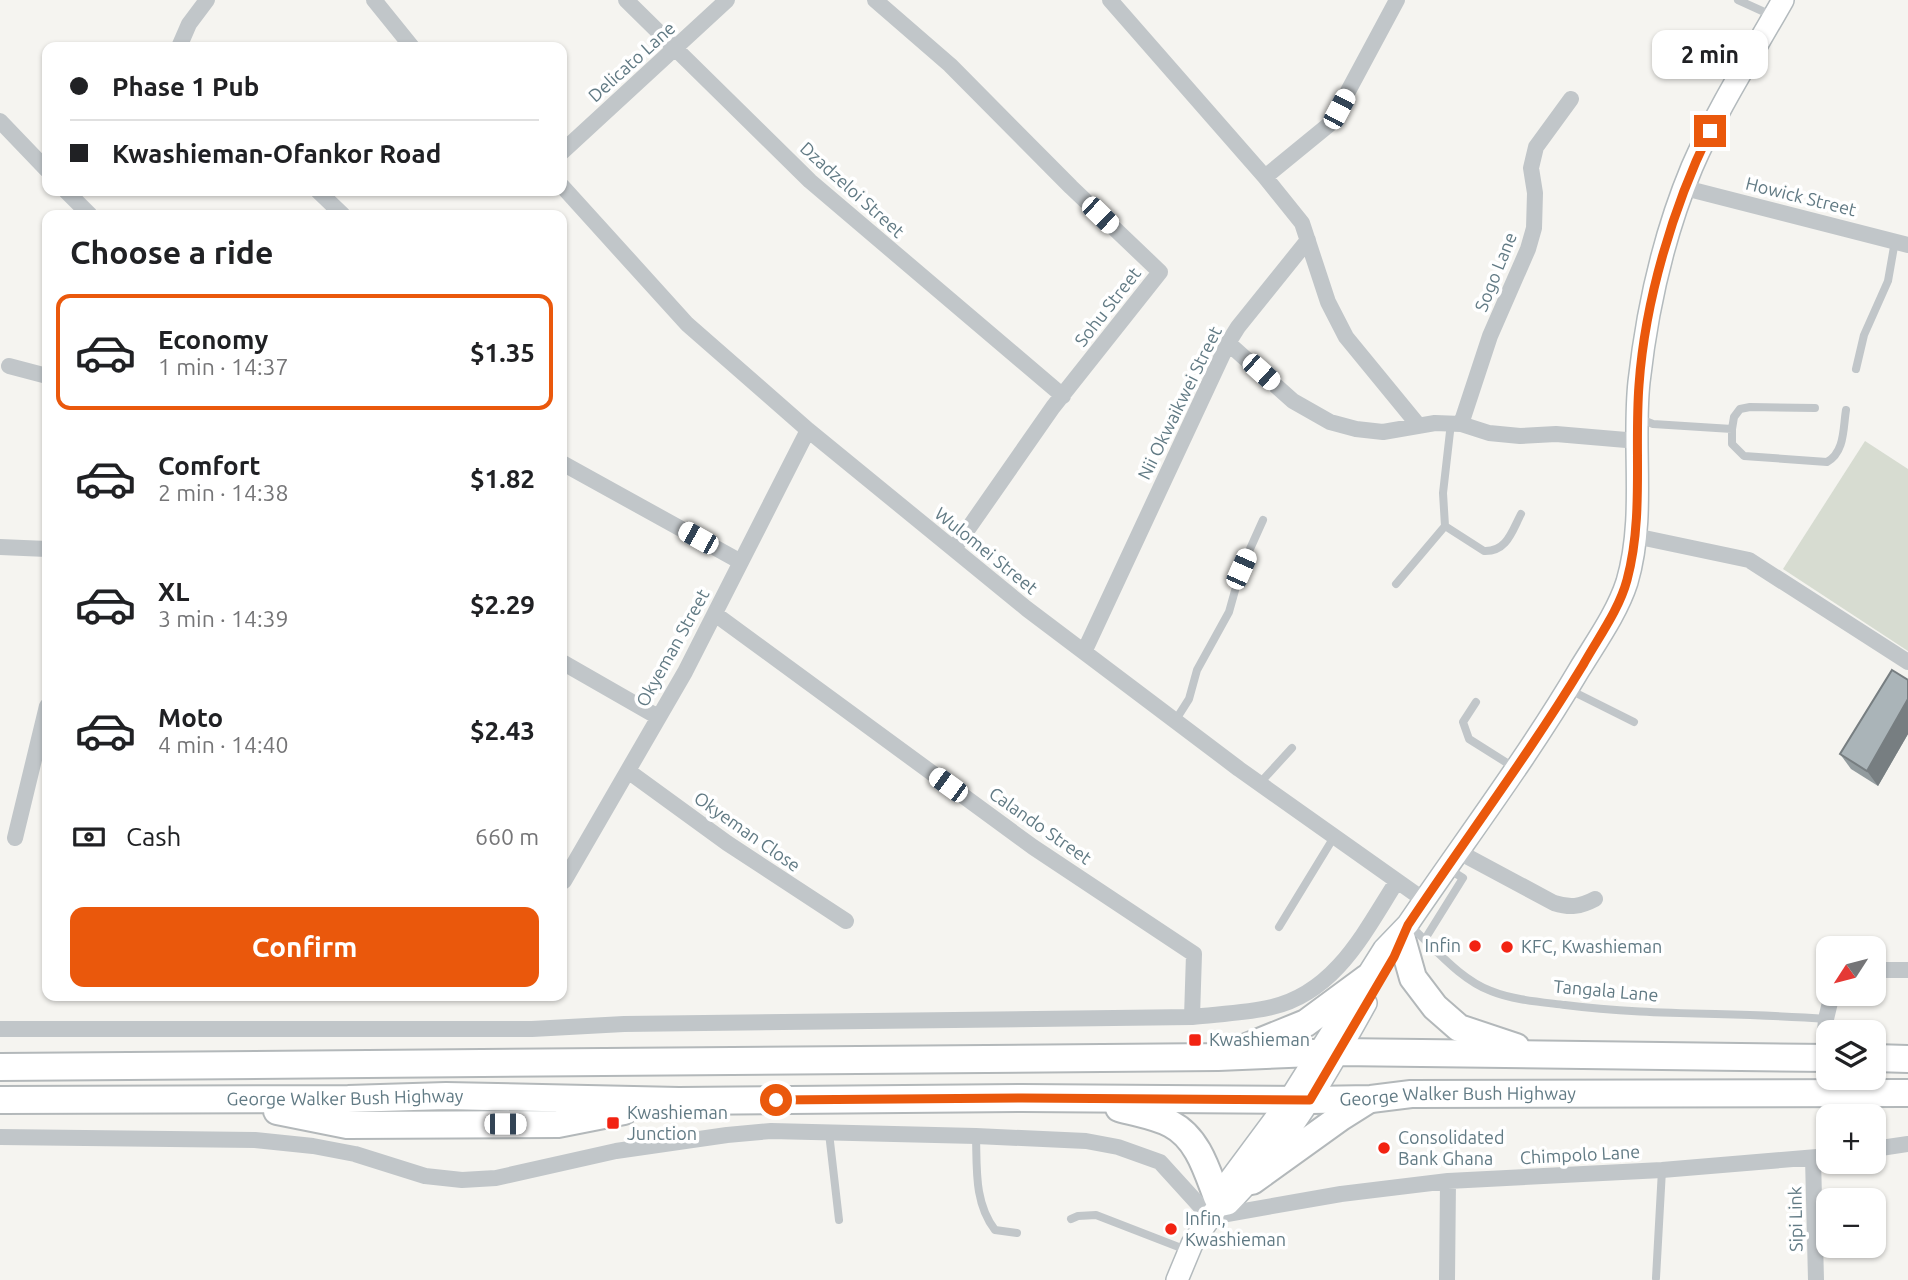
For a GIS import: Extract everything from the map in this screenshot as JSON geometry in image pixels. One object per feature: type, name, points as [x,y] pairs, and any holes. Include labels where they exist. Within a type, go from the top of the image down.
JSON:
[{"type":"highway","points":[[1412,934],[1413,978],[1435,1007],[1459,1028],[1505,1045],[1556,1056]]},
{"type":"highway","points":[[1218,1057],[1291,1031],[1367,978]]},
{"type":"highway","name":"George Walker Bush Highway","points":[[0,1067],[1218,1057],[1329,1053],[1816,1058]]},
{"type":"highway","points":[[1886,1058],[1908,1059]]},
{"type":"highway","name":"George Walker Bush Highway","points":[[0,1100],[220,1100],[347,1125],[558,1124],[679,1101],[1299,1100],[1371,1099],[1424,1094],[1908,1093]]},
{"type":"highway","points":[[1087,1099],[1173,1125],[1193,1144],[1203,1161],[1215,1207]]},
{"type":"highway","points":[[1252,1181],[1340,1117],[1371,1099]]},
{"type":"main road","points":[[1177,1280],[1198,1232],[1299,1100],[1412,934],[1424,900],[1568,689],[1617,606],[1626,584],[1635,536],[1639,384],[1651,310],[1670,228],[1719,113],[1778,8]]},
{"type":"main road","points":[[1329,1053],[1384,949],[1412,934]]},
{"type":"main road","points":[[1215,1207],[1228,1204],[1274,1155],[1299,1100]]},
{"type":"street","points":[[181,42],[189,24],[207,0]]},
{"type":"street","points":[[374,0],[408,42]]},
{"type":"street","name":"Dzadzeloi Street","points":[[626,0],[810,181],[1063,396]]},
{"type":"street","name":"Delicato Lane","points":[[567,147],[727,0]]},
{"type":"street","name":"Sohu Street","points":[[875,0],[950,65],[1160,272],[1063,396],[954,550]]},
{"type":"street","points":[[1110,0],[1265,177],[1301,223],[1328,302],[1346,337],[1419,426]]},
{"type":"street","points":[[1265,177],[1331,123],[1397,0]]},
{"type":"street","name":"Sogo Lane","points":[[1456,424],[1490,335],[1528,249],[1534,228],[1535,193],[1531,168],[1536,147],[1571,99]]},
{"type":"street","points":[[0,121],[42,165]]},
{"type":"street","name":"Howick Street","points":[[1685,188],[1902,243]]},
{"type":"street","name":"Wulomei Street","points":[[567,192],[687,324],[808,430],[1084,652],[1259,784],[1424,900]]},
{"type":"street","points":[[71,196],[85,210]]},
{"type":"street","points":[[323,196],[338,210]]},
{"type":"street","name":"Nii Okwaikwei Street","points":[[1084,652],[1228,343],[1308,240]]},
{"type":"street","points":[[1228,343],[1293,401],[1330,422],[1356,429],[1382,432],[1456,424],[1489,433],[1520,436],[1556,434],[1638,441]]},
{"type":"street","points":[[9,366],[42,375]]},
{"type":"street","name":"Okyeman Street","points":[[567,874],[685,672],[808,430]]},
{"type":"street","points":[[567,466],[741,562]]},
{"type":"street","points":[[1635,536],[1749,560],[1908,662]]},
{"type":"street","points":[[0,547],[42,549]]},
{"type":"street","name":"Calando Street","points":[[715,614],[1033,847],[1194,954],[1192,1017]]},
{"type":"street","points":[[567,665],[658,717]]},
{"type":"street","points":[[15,838],[42,727]]},
{"type":"street","name":"Okyeman Close","points":[[628,771],[727,843],[846,921]]},
{"type":"street","points":[[1452,860],[1568,907],[1581,906],[1595,899]]},
{"type":"street","points":[[0,1029],[532,1029],[624,1024],[1192,1017],[1273,1007],[1301,996],[1331,976],[1353,950],[1397,881]]},
{"type":"street","points":[[1886,970],[1908,970]]},
{"type":"street","points":[[1826,1018],[1829,1006]]},
{"type":"street","points":[[0,1137],[255,1140],[355,1154],[425,1176],[462,1180],[495,1178],[616,1151],[771,1131],[1086,1141],[1118,1147],[1160,1163],[1215,1207]]},
{"type":"street","points":[[1886,1147],[1908,1144]]},
{"type":"street","name":"Chimpolo Lane","points":[[1215,1207],[1448,1181],[1662,1170],[1816,1157]]},
{"type":"street","name":"Sipi Link","points":[[1816,1280],[1820,1174]]},
{"type":"street","points":[[1447,1280],[1448,1181]]},
{"type":"lane","points":[[1738,0],[1778,8]]},
{"type":"lane","points":[[1856,369],[1864,335],[1902,243]]},
{"type":"lane","points":[[1815,408],[1740,409],[1734,417],[1732,444],[1744,456],[1827,462],[1835,457],[1840,449],[1846,410]]},
{"type":"lane","points":[[1638,418],[1653,424],[1732,429]]},
{"type":"lane","name":"Sogo Lane","points":[[1445,526],[1443,493],[1456,424]]},
{"type":"lane","points":[[1396,584],[1445,526],[1485,551],[1492,551],[1500,549],[1507,541],[1521,514]]},
{"type":"lane","points":[[1175,721],[1189,699],[1197,670],[1229,612],[1241,569],[1263,520]]},
{"type":"lane","points":[[1568,689],[1634,722]]},
{"type":"lane","points":[[1476,702],[1463,722],[1468,738],[1515,768]]},
{"type":"lane","points":[[1259,784],[1292,748]]},
{"type":"lane","points":[[1279,927],[1334,837]]},
{"type":"lane","points":[[1412,934],[1463,878],[1452,860]]},
{"type":"lane","name":"Tangala Lane","points":[[1412,934],[1466,977],[1492,992],[1613,1011],[1826,1018]]},
{"type":"lane","points":[[0,1023],[0,1029]]},
{"type":"lane","points":[[829,1133],[839,1220]]},
{"type":"lane","points":[[976,1136],[978,1192],[986,1215],[995,1230],[1017,1233]]},
{"type":"lane","points":[[1656,1278],[1662,1170]]},
{"type":"lane","points":[[1071,1219],[1096,1215],[1189,1251]]},
{"type":"shaded area","points":[[1865,441],[1908,469],[1908,651],[1783,569]]},
{"type":"building","points":[[1892,670],[1908,680],[1908,699],[1867,771],[1840,754]]},
{"type":"place","name":"Infin","points":[[1475,946]]},
{"type":"place","name":"KFC, Kwashieman","points":[[1507,947]]},
{"type":"place","name":"Kwashieman","points":[[1195,1040]]},
{"type":"place","name":"Kwashieman Junction","points":[[613,1123]]},
{"type":"place","name":"Consolidated Bank Ghana","points":[[1384,1148]]},
{"type":"place","name":"Infin, Kwashieman","points":[[1171,1229]]},
{"type":"route","points":[[776,1100],[1310,1100],[1394,957],[1408,925],[1560,702],[1617,606],[1632,561],[1636,530],[1639,384],[1651,310],[1670,228],[1710,131]]}]
